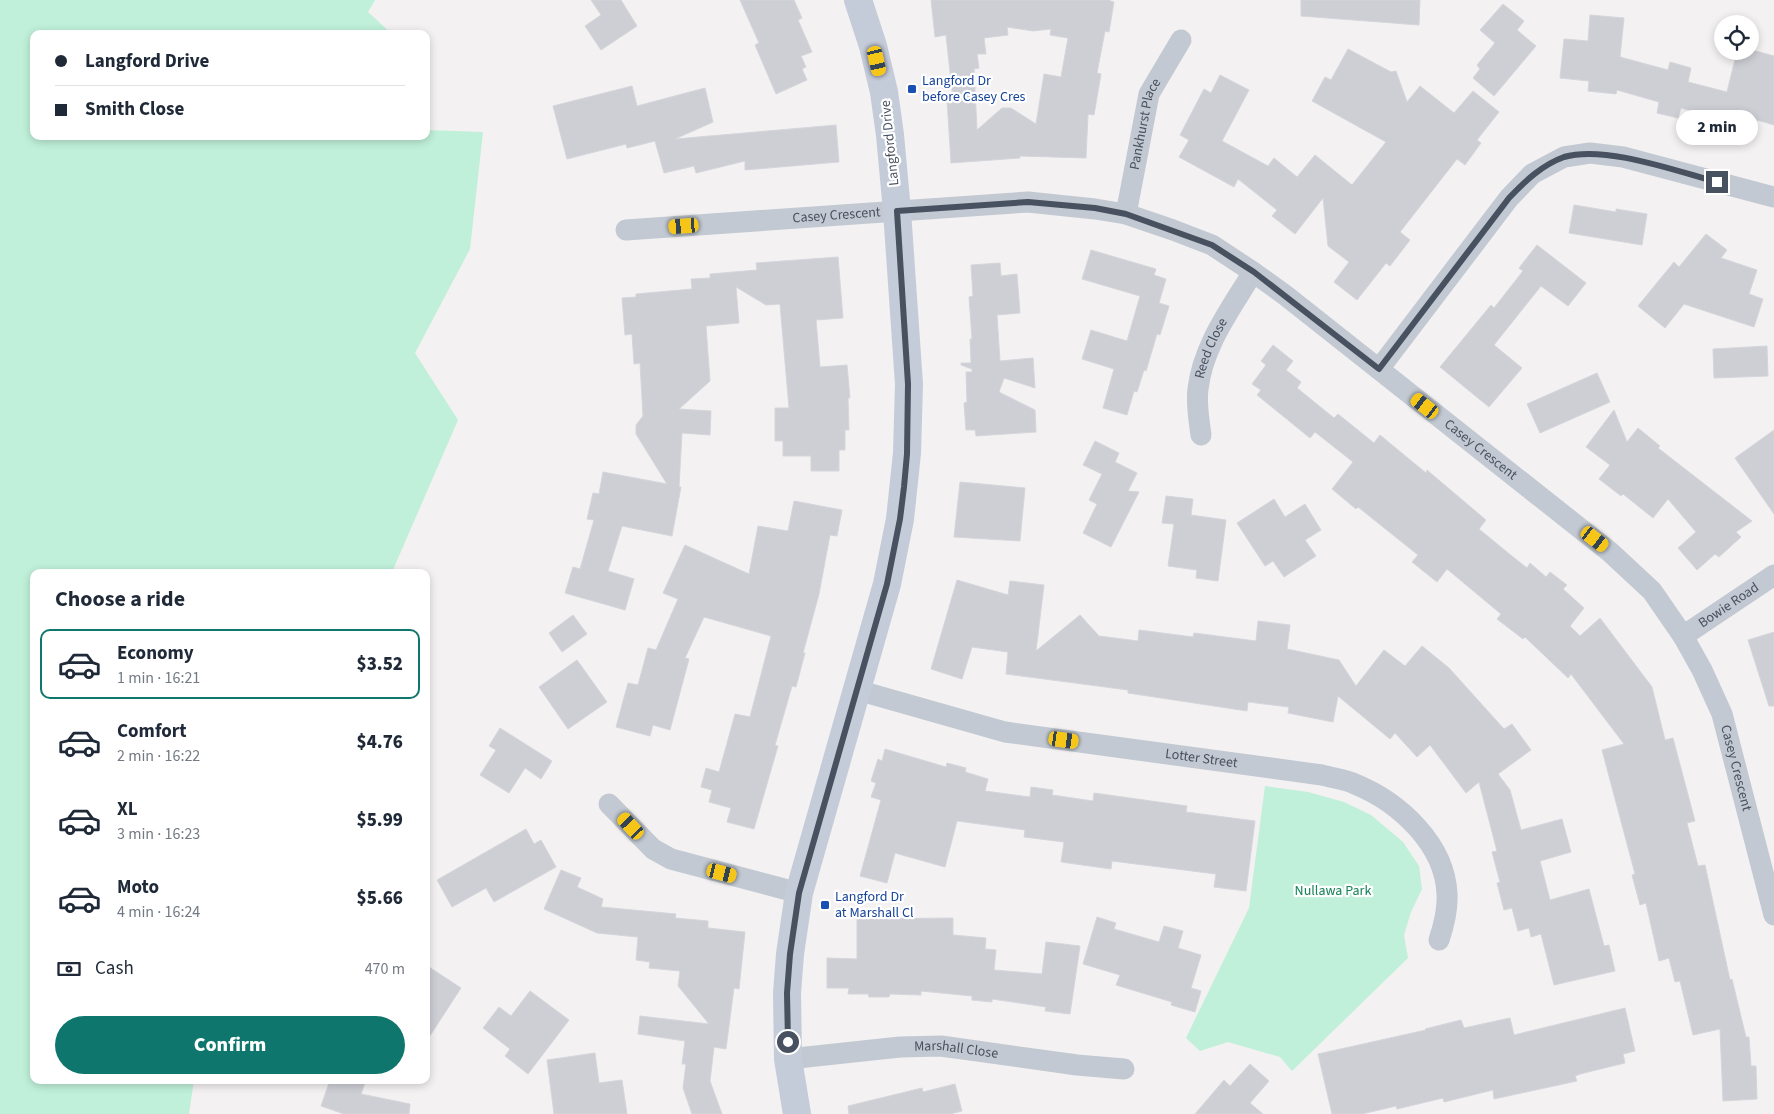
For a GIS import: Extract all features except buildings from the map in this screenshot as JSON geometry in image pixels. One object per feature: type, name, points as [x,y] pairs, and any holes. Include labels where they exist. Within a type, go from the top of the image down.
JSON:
[{"type":"street","name":"Langford Drive","points":[[797,1114],[788,1059],[788,983],[790,954],[799,893],[887,584],[900,519],[907,454],[908,384],[897,211],[884,92],[873,46],[858,0]]},
{"type":"street","name":"Pankhurst Place","points":[[1126,214],[1150,94],[1181,40]]},
{"type":"street","points":[[1379,369],[1509,198],[1532,174],[1564,158],[1590,153],[1623,157],[1774,197]]},
{"type":"street","name":"Casey Crescent","points":[[626,230],[1028,202],[1095,208],[1126,214],[1212,245],[1254,272],[1379,369],[1610,552],[1652,591],[1683,636],[1702,670],[1722,714],[1773,903]]},
{"type":"street","name":"Reed Close","points":[[1200,435],[1198,391],[1204,360],[1210,342],[1254,272]]},
{"type":"street","name":"Bowie Road","points":[[1683,636],[1774,575]]},
{"type":"street","name":"Lotter Street","points":[[857,690],[1005,732],[1322,775],[1354,783],[1386,800],[1402,813],[1416,827],[1438,858],[1447,894],[1445,919],[1439,940]]},
{"type":"street","points":[[609,804],[653,849],[671,859],[799,893]]},
{"type":"street","name":"Marshall Close","points":[[788,1059],[900,1047],[941,1046],[1077,1065],[1124,1069]]},
{"type":"green space","points":[[0,0],[375,0],[368,12],[388,30],[30,30],[30,140],[430,140],[430,130],[483,132],[470,249],[415,353],[458,420],[393,569],[30,569],[30,1084],[193,1084],[189,1114],[0,1114]]},
{"type":"green space","name":"Nullawa Park","points":[[1265,786],[1308,792],[1344,802],[1371,815],[1403,842],[1419,866],[1422,889],[1411,912],[1404,935],[1408,958],[1292,1071],[1280,1057],[1228,1042],[1200,1051],[1186,1038],[1249,908]]},
{"type":"place","name":"Langford Dr before Casey Cres","points":[[912,89]]},
{"type":"place","name":"Langford Dr at Marshall Cl","points":[[825,905]]},
{"type":"route","points":[[788,1042],[787,993],[790,954],[799,893],[887,584],[900,519],[907,454],[908,384],[897,211],[1028,202],[1095,208],[1126,214],[1212,245],[1285,295],[1379,369],[1509,198],[1532,174],[1564,158],[1590,153],[1623,157],[1717,182]]}]
